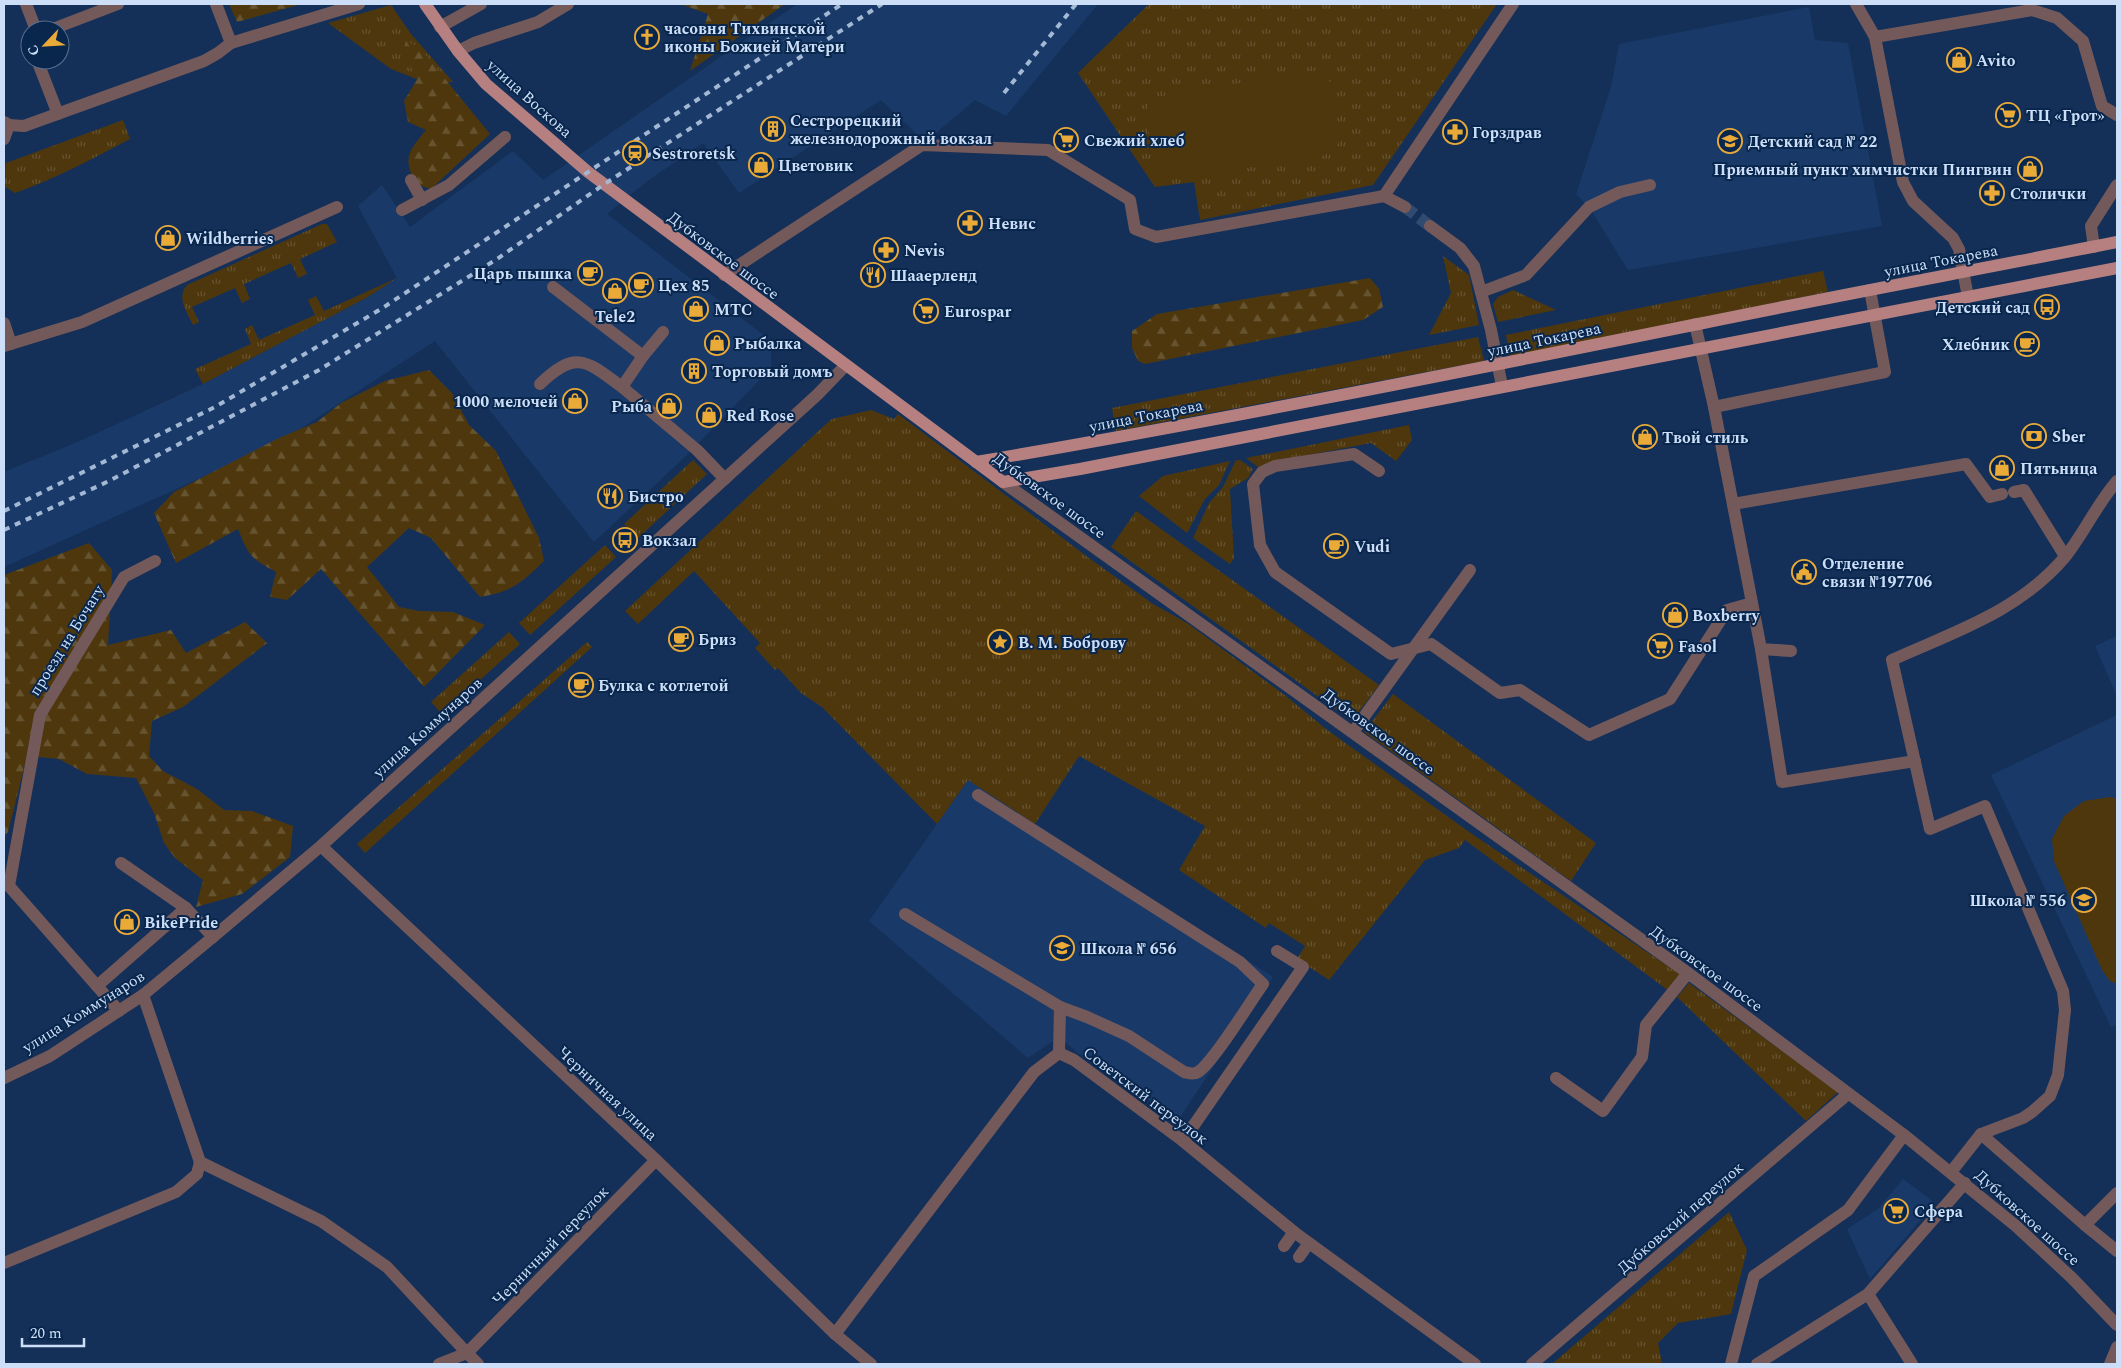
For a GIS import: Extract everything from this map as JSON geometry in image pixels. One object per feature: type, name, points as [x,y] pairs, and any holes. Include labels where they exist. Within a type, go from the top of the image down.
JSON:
[{"type":"main road","name":"улица Воскова","points":[[425,4],[458,51],[486,84],[603,185]]},
{"type":"main road","name":"Дубковское шоссе","points":[[603,185],[1003,482]]},
{"type":"main road","name":"улица Токарева","points":[[976,462],[1498,365],[1695,324],[2117,242]]},
{"type":"main road","points":[[1003,482],[1080,469],[2117,268]]},
{"type":"street","points":[[26,4],[32,20]]},
{"type":"street","points":[[70,22],[118,4]]},
{"type":"street","points":[[216,4],[230,43]]},
{"type":"street","points":[[4,138],[6,124],[24,126],[204,61],[230,43],[359,4]]},
{"type":"street","points":[[440,27],[481,4]]},
{"type":"street","points":[[458,51],[474,43],[538,22],[568,4]]},
{"type":"street","points":[[1384,196],[1512,4]]},
{"type":"street","points":[[1856,4],[1875,37],[1903,182],[1913,200],[1952,238],[1959,249],[1968,297]]},
{"type":"street","points":[[1875,37],[2032,10],[2057,18],[2082,41],[2102,106],[2117,115]]},
{"type":"street","points":[[41,70],[58,114]]},
{"type":"street","points":[[402,210],[450,185],[506,137]]},
{"type":"street","points":[[724,275],[922,145],[1048,150],[1130,200],[1135,229],[1156,237],[1384,196],[1405,207]]},
{"type":"street","points":[[411,180],[422,200]]},
{"type":"street","points":[[1481,292],[1526,275],[1589,207],[1620,192],[1650,185]]},
{"type":"street","points":[[2094,247],[2091,226],[2117,185]]},
{"type":"street","points":[[4,323],[7,345],[82,322],[337,207]]},
{"type":"street","points":[[1430,226],[1460,248],[1474,266],[1502,386]]},
{"type":"street","points":[[552,287],[643,356]]},
{"type":"street","points":[[1714,406],[1884,372],[1870,290]]},
{"type":"street","points":[[1695,324],[1714,406],[1761,649],[1782,782],[1915,761]]},
{"type":"street","points":[[622,387],[643,356],[663,332]]},
{"type":"street","points":[[540,384],[563,364],[578,362],[594,366],[697,450],[725,478]]},
{"type":"street","name":"улица Коммунаров","points":[[4,1078],[50,1056],[143,996],[321,846],[817,395],[846,365]]},
{"type":"street","points":[[1379,472],[1354,454],[1275,466],[1262,472],[1253,484],[1260,545],[1275,572],[1390,654],[1413,650],[1431,644],[1500,693],[1520,690],[1589,735],[1670,699],[1727,610],[1752,603]]},
{"type":"street","points":[[1733,504],[1966,464],[1990,497],[2024,490],[2065,556]]},
{"type":"street","points":[[1951,1172],[1981,1134],[2023,1118],[2050,1096],[2058,1075],[2065,1010],[2063,991],[1985,806],[1930,828],[1892,660],[2002,610],[2033,589],[2065,556],[2117,481]]},
{"type":"street","name":"Дубковское шоссе","points":[[1003,482],[1688,973],[1904,1135],[2016,1226],[2072,1278],[2117,1325]]},
{"type":"street","name":"проезд на Бочагу","points":[[119,1011],[9,886],[40,715],[124,577],[155,561]]},
{"type":"street","points":[[1353,732],[1470,570]]},
{"type":"street","points":[[1761,649],[1791,651]]},
{"type":"street","points":[[905,914],[1060,1007],[1129,1036],[1184,1072],[1193,1074],[1200,1071],[1210,1059],[1263,984],[1240,962],[978,795]]},
{"type":"street","name":"Черничная улица","points":[[321,846],[656,1160],[835,1334],[871,1364]]},
{"type":"street","points":[[121,864],[186,908],[213,937]]},
{"type":"street","points":[[97,986],[186,908]]},
{"type":"street","points":[[1183,1141],[1303,967],[1277,951]]},
{"type":"street","points":[[1556,1078],[1602,1111],[1642,1057],[1646,1026],[1688,973]]},
{"type":"street","points":[[4,1263],[176,1192],[197,1174],[200,1162],[143,996]]},
{"type":"street","points":[[1059,1053],[1060,1007]]},
{"type":"street","name":"Советский переулок","points":[[835,1334],[1034,1072],[1059,1053],[1074,1060],[1183,1141],[1294,1232],[1475,1364]]},
{"type":"street","name":"Дубковский переулок","points":[[1532,1364],[1848,1094]]},
{"type":"street","points":[[1981,1134],[2117,1251]]},
{"type":"street","points":[[1731,1364],[1754,1276],[1848,1210],[1904,1135]]},
{"type":"street","name":"Черничный переулок","points":[[467,1353],[656,1160]]},
{"type":"street","points":[[200,1162],[321,1221],[387,1267],[478,1364]]},
{"type":"street","points":[[1757,1364],[1868,1294],[1965,1183]]},
{"type":"street","points":[[2085,1225],[2117,1193]]},
{"type":"street","points":[[1284,1246],[1294,1232]]},
{"type":"street","points":[[1299,1257],[1309,1243]]},
{"type":"street","points":[[1868,1294],[1912,1364]]},
{"type":"street","points":[[2110,1364],[2117,1347]]},
{"type":"street","points":[[439,1364],[467,1353]]},
{"type":"shaded area","points":[[797,4],[1098,4],[1006,116],[975,100],[925,142],[881,100],[739,193],[703,143],[646,182],[607,214],[771,341],[771,368],[688,454],[594,542],[435,341],[280,442],[4,567],[4,472],[80,441],[203,384],[366,298],[397,278],[358,206],[382,185],[410,227],[513,151],[543,180]]},
{"type":"shaded area","name":"Детский сад № 22","points":[[1809,7],[1815,40],[1848,43],[1882,226],[1628,270],[1589,207],[1576,194],[1611,87],[1619,44]]},
{"type":"shaded area","points":[[2117,636],[2117,696],[2095,646]]},
{"type":"shaded area","name":"Школа № 556","points":[[2117,715],[2117,1025],[2111,1027],[1991,775]]},
{"type":"shaded area","name":"Школа № 656","points":[[968,780],[1273,977],[1178,1120],[1078,1053],[1059,1037],[1028,1058],[869,921]]},
{"type":"shaded area","points":[[1903,1179],[1935,1203],[1870,1279],[1847,1229],[1878,1209]]},
{"type":"green space","points":[[229,4],[302,4],[237,22]]},
{"type":"green space","points":[[680,4],[785,4],[690,71],[708,14]]},
{"type":"green space","points":[[1149,4],[1497,4],[1373,185],[1200,220],[1194,182],[1155,187],[1078,73]]},
{"type":"green space","points":[[391,5],[411,34],[453,82],[424,82],[391,69],[328,23]]},
{"type":"green space","points":[[406,41],[419,47],[490,134],[431,189],[416,184],[409,167],[409,155],[426,130],[408,122],[404,101],[418,78],[402,54]]},
{"type":"green space","points":[[1314,71],[1325,76],[1333,86],[1340,140],[1333,151],[1322,156],[1173,179],[1160,175],[1152,162],[1147,112],[1148,104],[1157,97]]},
{"type":"green space","points":[[123,120],[130,139],[73,168],[15,193],[4,186],[6,163]]},
{"type":"green space","points":[[322,224],[327,224],[337,242],[300,259],[307,274],[298,278],[291,263],[244,284],[250,299],[242,303],[235,288],[192,307],[199,322],[193,325],[182,300],[182,295],[187,285]]},
{"type":"green space","points":[[1443,256],[1469,275],[1479,325],[1429,335],[1451,293]]},
{"type":"green space","points":[[1823,271],[1828,292],[1510,356],[1506,335]]},
{"type":"green space","points":[[397,278],[366,298],[203,384],[195,369],[251,344],[245,329],[252,325],[259,340],[315,315],[308,300],[316,296],[324,311]]},
{"type":"green space","points":[[1370,278],[1379,289],[1383,307],[1363,320],[1145,364],[1138,361],[1132,348],[1132,331],[1157,314]]},
{"type":"green space","points":[[1513,290],[1556,310],[1498,322],[1493,304],[1498,297]]},
{"type":"green space","points":[[1478,337],[1484,361],[1116,431],[1112,408]]},
{"type":"green space","points":[[429,370],[452,393],[469,425],[496,451],[539,538],[544,561],[529,575],[508,589],[480,597],[431,538],[409,528],[367,567],[399,607],[419,611],[453,612],[485,625],[424,687],[321,569],[287,600],[270,597],[276,572],[251,555],[238,529],[176,563],[154,513],[174,492],[279,438],[317,422],[341,403],[385,381]]},
{"type":"green space","points":[[871,410],[894,419],[898,414],[1089,558],[1153,604],[1187,623],[1286,696],[1326,729],[1472,834],[1681,975],[1669,991],[1465,840],[1459,848],[1425,860],[1329,980],[1297,959],[1305,946],[1269,923],[1266,928],[1179,870],[1205,826],[1079,756],[1035,824],[968,780],[937,824],[822,707],[801,693],[778,668],[775,670],[755,648],[760,643],[694,571],[638,624],[625,611],[832,419]]},
{"type":"green space","points":[[1409,425],[1412,440],[1396,461],[1371,443],[1271,462],[1258,467],[1246,458]]},
{"type":"green space","points":[[693,460],[707,474],[637,539],[624,524]]},
{"type":"green space","points":[[1236,460],[1240,460],[1253,469],[1248,478],[1230,489],[1234,558],[1230,564],[1193,538],[1209,503],[1223,487]]},
{"type":"green space","points":[[1230,461],[1219,485],[1205,499],[1187,533],[1139,496],[1163,476]]},
{"type":"green space","points":[[1136,511],[1379,685],[1352,721],[1111,547]]},
{"type":"green space","points":[[89,543],[112,570],[108,645],[171,630],[186,653],[245,622],[267,643],[183,707],[152,721],[149,756],[163,771],[197,789],[224,810],[252,811],[293,826],[290,857],[242,894],[196,907],[203,880],[175,858],[164,843],[154,813],[136,778],[87,774],[59,759],[27,756],[8,832],[4,837],[4,575]]},
{"type":"green space","points":[[605,545],[616,557],[530,635],[519,623]]},
{"type":"green space","points":[[509,632],[520,644],[442,714],[431,702]]},
{"type":"green space","points":[[587,642],[592,647],[365,853],[357,844]]},
{"type":"green space","points":[[1393,694],[1596,843],[1571,881],[1364,732]]},
{"type":"green space","points":[[2110,797],[2117,799],[2117,984],[2110,981],[2102,970],[2054,861],[2052,839],[2064,816],[2084,801]]},
{"type":"green space","points":[[1689,983],[1838,1092],[1806,1121],[1677,997]]},
{"type":"green space","points":[[1729,1212],[1747,1250],[1731,1314],[1678,1323],[1658,1343],[1662,1364],[1552,1364]]},
{"type":"tunnel","points":[[1405,207],[1430,226]]},
{"type":"railway","points":[[4,511],[215,407],[381,309],[842,4]]},
{"type":"railway","points":[[4,530],[109,481],[319,370],[497,259],[603,185],[882,4]]},
{"type":"railway","points":[[1004,93],[1076,4]]},
{"type":"place","name":"часовня Тихвинской иконы Божией Матери","points":[[647,37]]},
{"type":"place","name":"Avito","points":[[1959,60]]},
{"type":"place","name":"ТЦ «Грот»","points":[[2008,115]]},
{"type":"place","name":"Сестрорецкий железнодорожный вокзал","points":[[773,129]]},
{"type":"place","name":"Горздрав","points":[[1455,132]]},
{"type":"place","name":"Свежий хлеб","points":[[1066,140]]},
{"type":"place","name":"Детский сад № 22","points":[[1730,141]]},
{"type":"place","name":"Sestroretsk","points":[[635,153]]},
{"type":"place","name":"Цветовик","points":[[761,165]]},
{"type":"place","name":"Приемный пункт химчистки Пингвин","points":[[2030,169]]},
{"type":"place","name":"Столички","points":[[1992,193]]},
{"type":"place","name":"Невис","points":[[970,223]]},
{"type":"place","name":"Wildberries","points":[[168,238]]},
{"type":"place","name":"Nevis","points":[[886,250]]},
{"type":"place","name":"Царь пышка","points":[[590,273]]},
{"type":"place","name":"Шааерленд","points":[[873,275]]},
{"type":"place","name":"Цех 85","points":[[641,285]]},
{"type":"place","name":"Tele2","points":[[615,291]]},
{"type":"place","name":"Детский сад","points":[[2047,307]]},
{"type":"place","name":"МТС","points":[[696,309]]},
{"type":"place","name":"Eurospar","points":[[926,311]]},
{"type":"place","name":"Рыбалка","points":[[717,343]]},
{"type":"place","name":"Хлебник","points":[[2027,344]]},
{"type":"place","name":"Торговый домъ","points":[[694,371]]},
{"type":"place","name":"1000 мелочей","points":[[575,401]]},
{"type":"place","name":"Рыба","points":[[669,406]]},
{"type":"place","name":"Red Rose","points":[[709,415]]},
{"type":"place","name":"Sber","points":[[2034,436]]},
{"type":"place","name":"Твой стиль","points":[[1645,437]]},
{"type":"place","name":"Пятьница","points":[[2002,468]]},
{"type":"place","name":"Бистро","points":[[610,496]]},
{"type":"place","name":"Вокзал","points":[[625,540]]},
{"type":"place","name":"Vudi","points":[[1336,546]]},
{"type":"place","name":"Отделение связи №197706","points":[[1804,572]]},
{"type":"place","name":"Boxberry","points":[[1675,615]]},
{"type":"place","name":"Бриз","points":[[681,639]]},
{"type":"place","name":"В. М. Боброву","points":[[1000,642]]},
{"type":"place","name":"Fasol","points":[[1660,646]]},
{"type":"place","name":"Булка с котлетой","points":[[581,685]]},
{"type":"place","name":"Школа № 556","points":[[2084,900]]},
{"type":"place","name":"BikePride","points":[[127,922]]},
{"type":"place","name":"Школа № 656","points":[[1062,948]]},
{"type":"place","name":"Сфера","points":[[1896,1211]]}]
